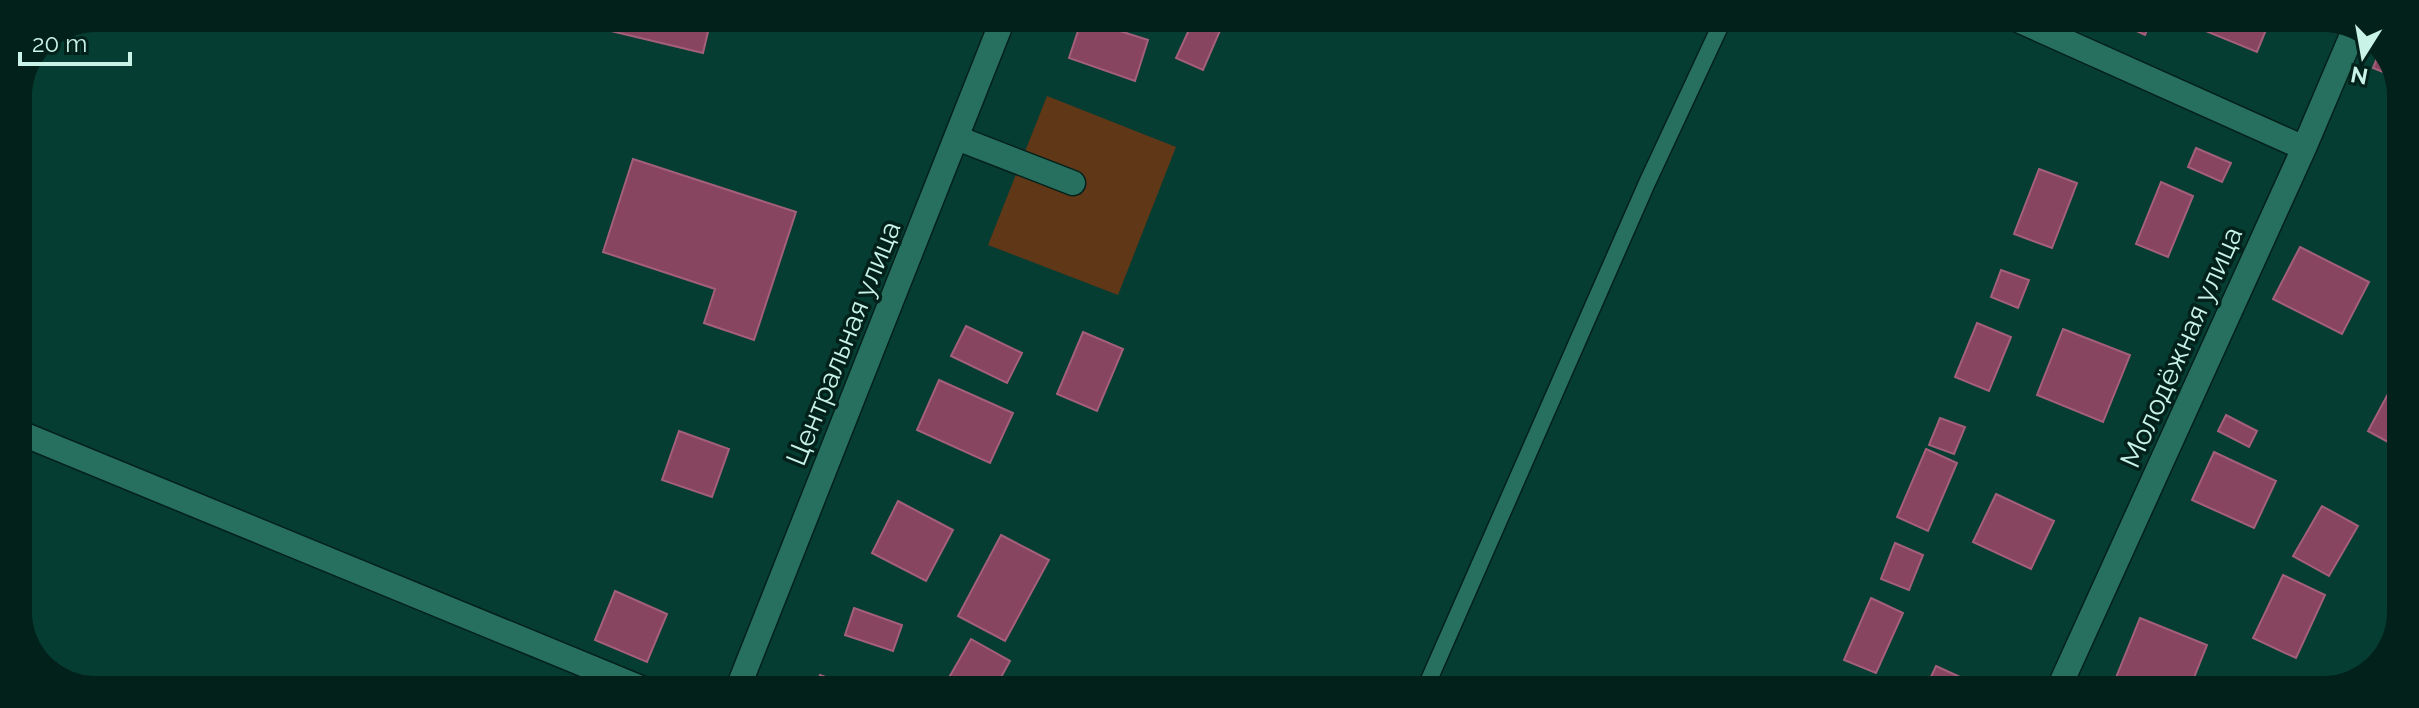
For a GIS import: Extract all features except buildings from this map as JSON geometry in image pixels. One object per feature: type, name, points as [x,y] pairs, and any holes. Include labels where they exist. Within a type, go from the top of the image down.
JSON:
[{"type":"street","name":"Центральная улица","points":[[743,676],[998,32]]},
{"type":"street","points":[[2045,32],[2304,148]]},
{"type":"street","name":"Молодёжная улица","points":[[2064,676],[2350,39]]},
{"type":"street","points":[[957,138],[1073,183]]},
{"type":"street","points":[[32,438],[612,676]]},
{"type":"lane","points":[[1431,676],[1647,183],[1717,32]]},
{"type":"shaded area","points":[[1047,96],[1176,147],[1118,295],[988,245]]}]
